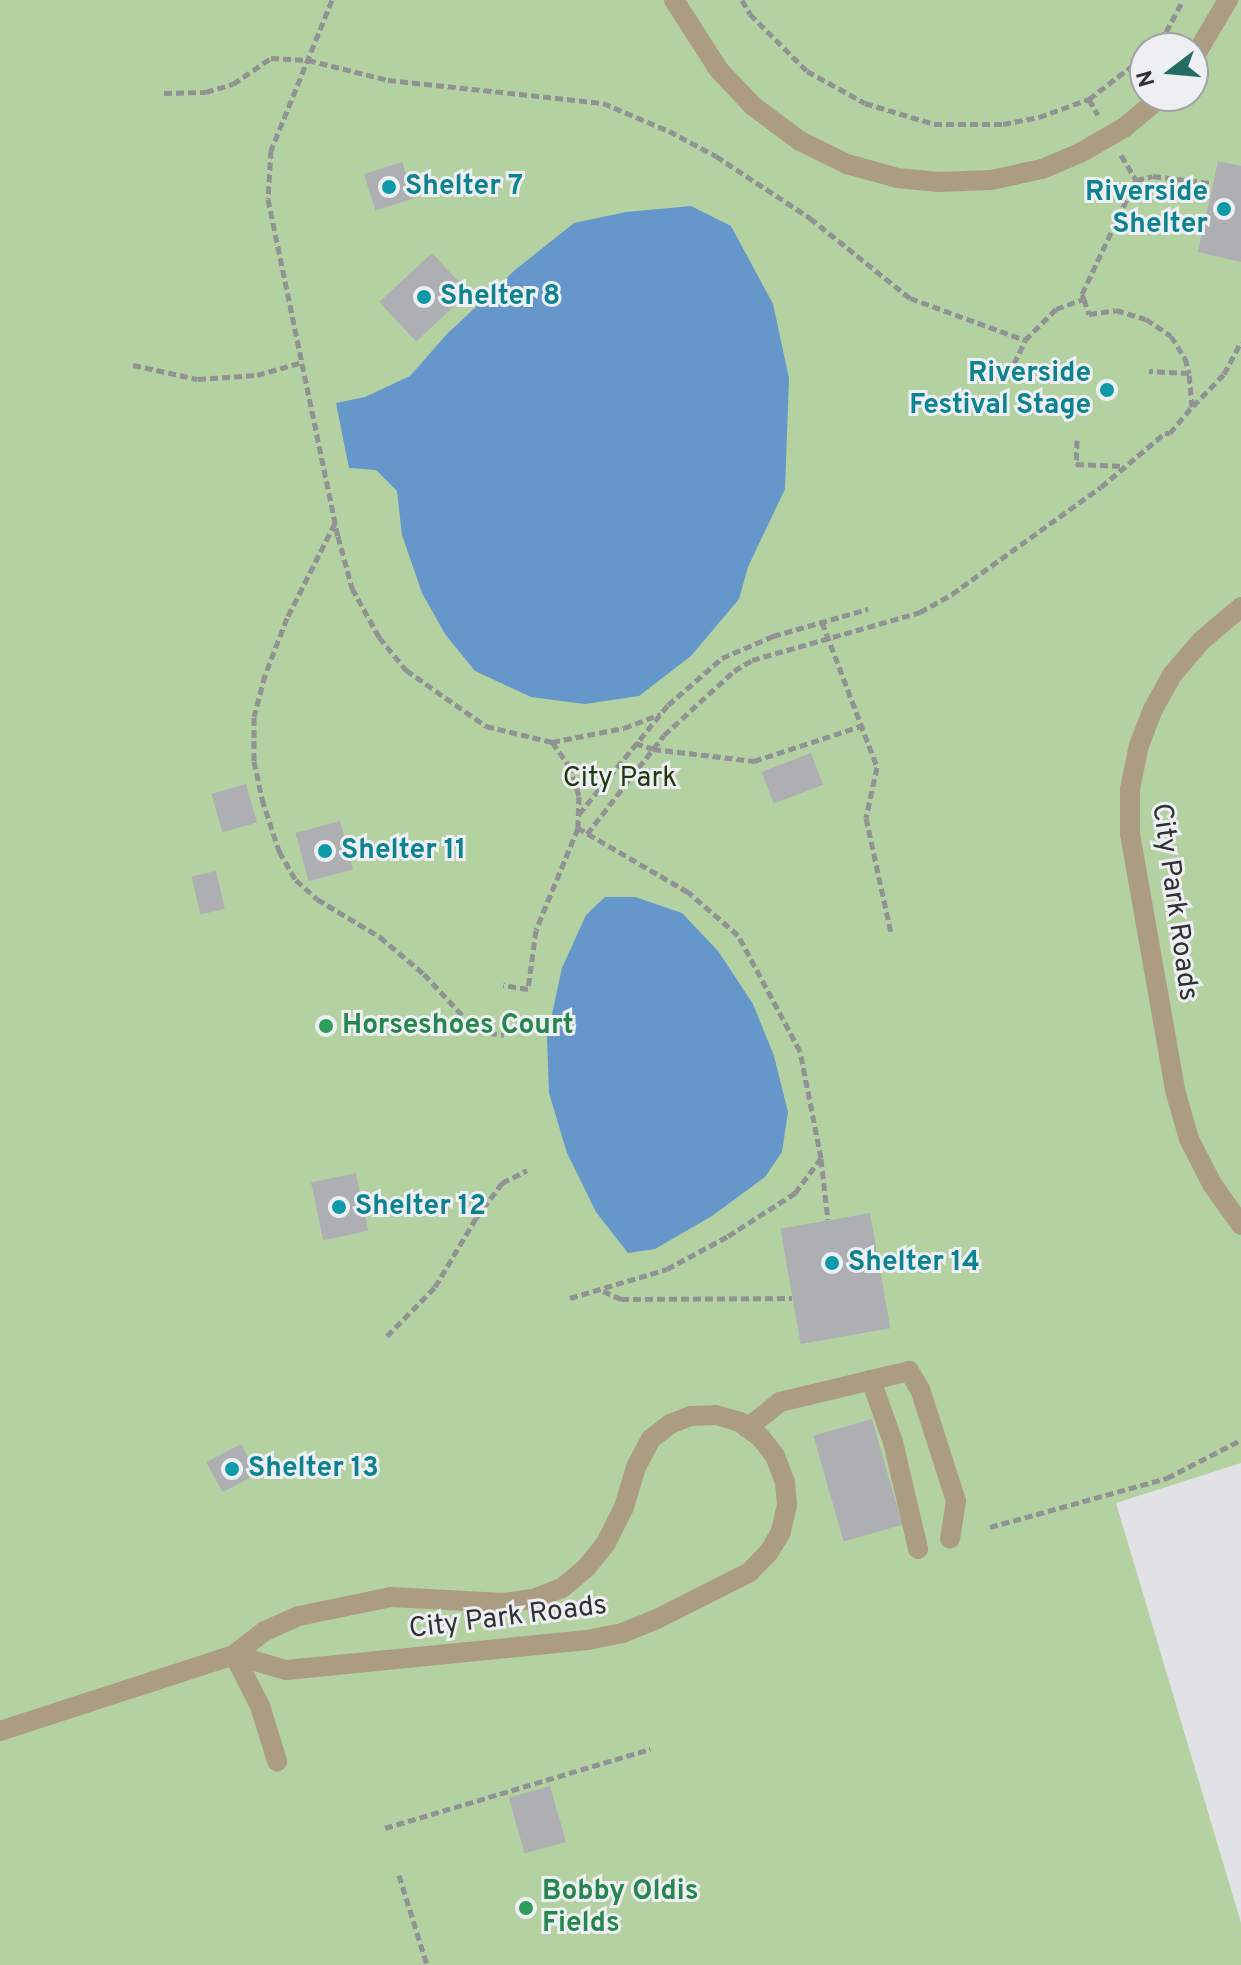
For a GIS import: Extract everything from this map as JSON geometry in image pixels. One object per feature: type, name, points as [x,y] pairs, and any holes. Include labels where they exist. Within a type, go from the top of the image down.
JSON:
[{"type":"lane","points":[[674,0],[719,70],[753,106],[800,141],[847,164],[897,178],[939,182],[991,180],[1042,169],[1080,153],[1125,127],[1143,112]]},
{"type":"lane","points":[[1209,32],[1228,0]]},
{"type":"lane","name":"City Park Roads","points":[[1241,607],[1201,641],[1172,675],[1153,709],[1139,745],[1130,789],[1130,819],[1175,1090],[1189,1139],[1212,1184],[1241,1225]]},
{"type":"lane","points":[[747,1428],[780,1402],[909,1371],[920,1389],[956,1501],[950,1539]]},
{"type":"lane","points":[[871,1380],[893,1442],[918,1549]]},
{"type":"lane","name":"City Park Roads","points":[[0,1731],[234,1655],[265,1631],[299,1616],[391,1597],[503,1603],[533,1599],[562,1588],[586,1568],[606,1543],[624,1507],[636,1467],[651,1439],[670,1424],[691,1416],[716,1415],[747,1428],[761,1438],[775,1456],[785,1482],[787,1505],[781,1532],[769,1552],[750,1572],[623,1633],[587,1640],[286,1670],[234,1655]]},
{"type":"lane","points":[[234,1655],[260,1706],[277,1761]]},
{"type":"path","points":[[332,0],[271,150],[268,199],[335,522],[352,588],[379,637],[406,670],[486,726],[552,742],[624,728],[661,713]]},
{"type":"path","points":[[742,0],[750,14],[807,71],[865,103],[934,124],[1003,124],[1039,117],[1089,99],[1129,68]]},
{"type":"path","points":[[1166,32],[1183,0]]},
{"type":"path","points":[[164,93],[206,92],[233,84],[271,58],[308,60],[388,80],[603,103],[669,131],[716,156],[810,218],[910,298],[1025,340]]},
{"type":"path","points":[[1192,407],[1185,358],[1171,336],[1146,319],[1116,310],[1089,314],[1082,294],[1136,180],[1153,176],[1211,183]]},
{"type":"path","points":[[1014,364],[1025,340],[1056,309],[1084,299]]},
{"type":"path","points":[[587,834],[664,735],[734,671],[752,660],[931,606],[1040,532],[1165,433],[1170,433],[1224,374],[1241,342]]},
{"type":"path","points":[[133,365],[198,379],[257,375],[303,362]]},
{"type":"path","points":[[1149,371],[1189,373]]},
{"type":"path","points":[[1077,440],[1076,464],[1125,466]]},
{"type":"path","points":[[335,522],[287,618],[265,675],[254,717],[254,761],[262,799],[279,851],[296,880],[317,899],[380,937],[413,965],[477,1031],[504,1035]]},
{"type":"path","points":[[578,815],[661,713],[722,658],[773,636],[868,609]]},
{"type":"path","points":[[822,622],[877,767],[866,818],[891,933]]},
{"type":"path","points":[[635,743],[653,749],[754,761],[861,726]]},
{"type":"path","points":[[503,985],[528,989],[536,930],[578,828],[579,796],[569,765],[552,742]]},
{"type":"path","points":[[578,828],[688,892],[738,935],[800,1051],[821,1158],[828,1220]]},
{"type":"path","points":[[570,1298],[667,1269],[728,1236],[795,1193],[821,1158]]},
{"type":"path","points":[[387,1336],[435,1287],[502,1183],[527,1170]]},
{"type":"path","points":[[602,1290],[621,1299],[792,1298]]},
{"type":"path","points":[[990,1527],[1167,1478],[1241,1440]]},
{"type":"path","points":[[385,1828],[650,1749]]},
{"type":"path","points":[[399,1875],[427,1965]]},
{"type":"green space","name":"City Park","points":[[0,0],[1241,0],[1241,1463],[1116,1503],[1241,1923],[1241,1965],[0,1965]]},
{"type":"water","points":[[691,206],[731,226],[773,304],[789,378],[785,489],[748,567],[739,599],[691,656],[639,696],[585,704],[531,697],[475,671],[445,634],[422,593],[402,535],[397,491],[376,470],[349,468],[336,403],[365,397],[410,376],[447,334],[515,270],[574,223],[626,212]]},
{"type":"water","points":[[605,897],[635,897],[682,913],[718,951],[753,1004],[774,1056],[788,1112],[782,1152],[765,1177],[712,1216],[655,1249],[628,1253],[596,1212],[567,1153],[549,1093],[547,1037],[562,968],[586,915]]},
{"type":"building","name":"Riverside Shelter","points":[[1218,161],[1241,166],[1241,262],[1198,252]]},
{"type":"building","name":"Shelter 7","points":[[402,162],[414,198],[376,211],[364,174]]},
{"type":"building","name":"Shelter 8","points":[[432,253],[469,292],[416,342],[379,302]]},
{"type":"building","points":[[811,753],[823,785],[774,804],[762,772]]},
{"type":"building","points":[[246,784],[257,822],[222,832],[211,794]]},
{"type":"building","name":"Shelter 11","points":[[340,821],[353,869],[309,881],[296,833]]},
{"type":"building","points":[[216,871],[225,909],[200,915],[192,877]]},
{"type":"building","name":"Shelter 12","points":[[356,1173],[368,1231],[323,1240],[311,1183]]},
{"type":"building","name":"Shelter 14","points":[[870,1213],[890,1328],[801,1344],[780,1229]]},
{"type":"building","points":[[872,1419],[902,1525],[844,1542],[813,1436]]},
{"type":"building","name":"Shelter 13","points":[[241,1444],[257,1474],[223,1492],[207,1462]]},
{"type":"building","points":[[550,1786],[566,1842],[525,1854],[509,1798]]},
{"type":"place","name":"Shelter 7","points":[[389,187]]},
{"type":"place","name":"Riverside Shelter","points":[[1224,209]]},
{"type":"place","name":"Shelter 8","points":[[424,297]]},
{"type":"place","name":"Riverside Festival Stage","points":[[1107,390]]},
{"type":"place","name":"Shelter 11","points":[[325,851]]},
{"type":"place","name":"Horseshoes Court","points":[[326,1026]]},
{"type":"place","name":"Shelter 12","points":[[339,1207]]},
{"type":"place","name":"Shelter 14","points":[[832,1263]]},
{"type":"place","name":"Shelter 13","points":[[232,1469]]},
{"type":"place","name":"Bobby Oldis Fields","points":[[526,1908]]}]
